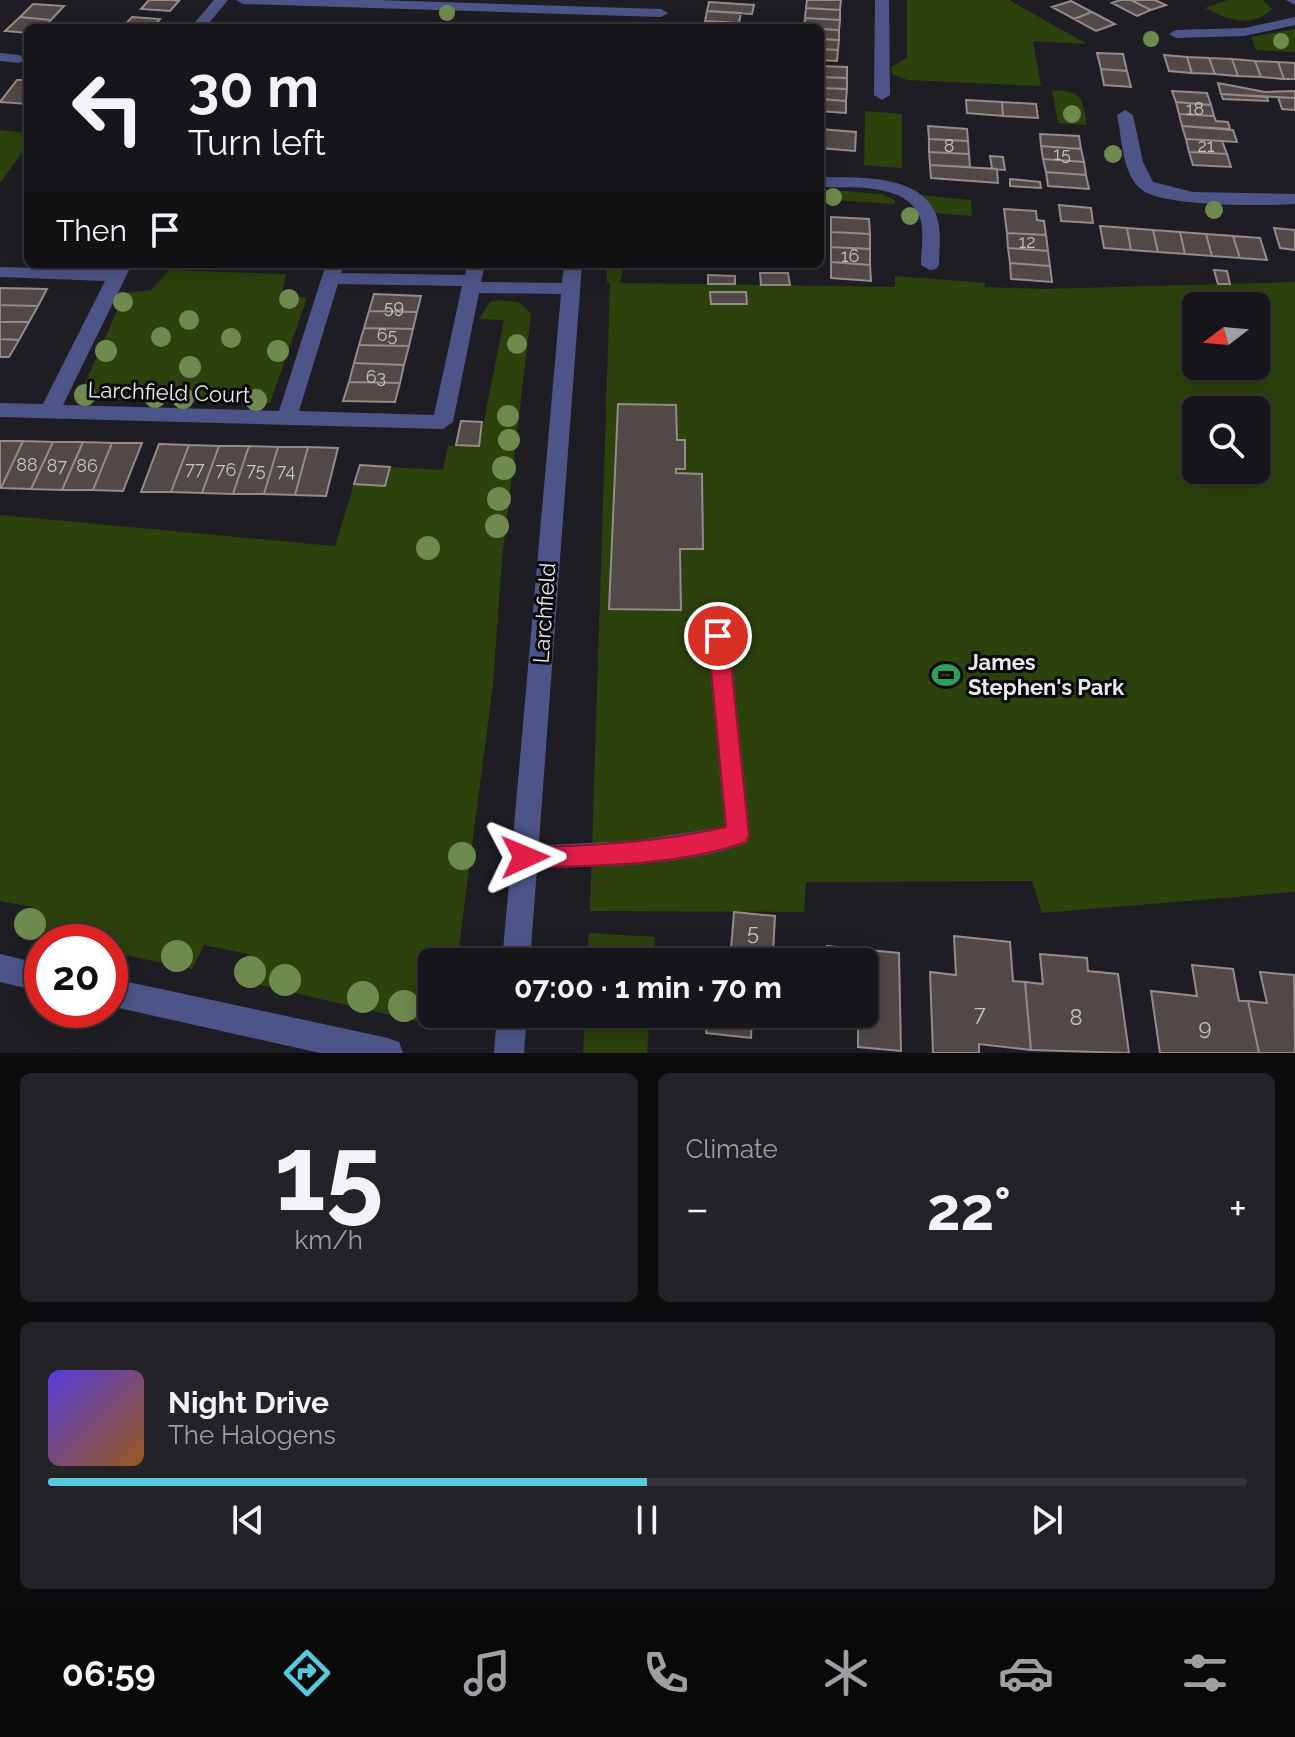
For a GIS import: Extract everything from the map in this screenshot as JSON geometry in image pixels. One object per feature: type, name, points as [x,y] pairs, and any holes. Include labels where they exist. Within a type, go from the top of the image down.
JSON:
[{"type":"street","points":[[200,24],[221,0]]},
{"type":"street","points":[[243,0],[664,7]]},
{"type":"street","points":[[882,0],[882,95]]},
{"type":"street","points":[[1176,34],[1244,32],[1295,21]]},
{"type":"street","points":[[0,57],[19,59]]},
{"type":"street","points":[[1125,115],[1141,179],[1150,190],[1170,196],[1295,199]]},
{"type":"street","points":[[824,182],[879,186],[912,197],[926,211],[930,265]]},
{"type":"street","name":"Larchfield","points":[[517,948],[568,289],[572,268]]},
{"type":"street","name":"Larchfield Court","points":[[0,272],[120,270],[49,412]]},
{"type":"street","points":[[286,420],[333,271],[473,277],[568,289]]},
{"type":"street","name":"Larchfield Court","points":[[0,410],[443,422],[473,277]]},
{"type":"street","points":[[0,968],[24,974]]},
{"type":"street","points":[[128,996],[388,1053]]},
{"type":"street","points":[[509,1053],[511,1028]]},
{"type":"lane","points":[[525,857],[598,856],[694,845],[738,835],[718,636]]},
{"type":"green space","points":[[907,0],[1009,0],[1087,44],[1033,41],[1041,86],[907,80],[892,74],[891,67],[907,58]]},
{"type":"green space","points":[[1228,0],[1263,0],[1272,9],[1256,19],[1239,20],[1205,8]]},
{"type":"green space","points":[[1295,29],[1295,52],[1256,50],[1251,37]]},
{"type":"green space","points":[[1052,90],[1070,92],[1079,97],[1087,125],[1058,123]]},
{"type":"green space","points":[[865,111],[902,114],[902,168],[864,165]]},
{"type":"green space","points":[[0,130],[24,133],[24,150],[0,183]]},
{"type":"green space","points":[[824,189],[881,194],[895,200],[895,204],[824,199]]},
{"type":"green space","points":[[922,195],[971,200],[972,216],[936,213]]},
{"type":"green space","name":"James Stephen's Park","points":[[606,268],[623,268],[620,283],[895,287],[895,276],[985,283],[985,287],[1043,289],[1295,282],[1295,892],[1042,913],[1032,881],[806,882],[804,912],[590,911],[610,283],[607,282]]},
{"type":"green space","points":[[169,270],[286,274],[282,294],[307,298],[270,403],[78,399],[125,293],[151,290]]},
{"type":"green space","points":[[490,302],[519,302],[531,314],[502,560],[493,684],[459,948],[418,948],[418,1022],[239,980],[249,954],[204,945],[192,969],[128,956],[128,924],[24,924],[24,933],[19,932],[33,907],[0,901],[0,515],[335,546],[354,484],[385,486],[390,467],[443,470],[448,446],[479,446],[504,320],[479,319]]},
{"type":"green space","points":[[589,933],[655,937],[654,948],[588,948]]},
{"type":"green space","points":[[584,1028],[649,1028],[647,1053],[583,1053]]},
{"type":"building","points":[[149,0],[179,1],[170,11],[141,9]]},
{"type":"building","points":[[807,0],[841,0],[840,10],[806,8]]},
{"type":"building","points":[[1131,0],[1151,10],[1137,16],[1112,3]]},
{"type":"building","points":[[1131,0],[1155,0],[1166,5],[1151,10]]},
{"type":"building","points":[[1071,1],[1092,12],[1074,19],[1052,7]]},
{"type":"building","points":[[709,2],[754,5],[752,14],[707,11]]},
{"type":"building","points":[[33,4],[64,6],[51,20],[20,17]]},
{"type":"building","points":[[806,8],[840,10],[840,20],[805,18]]},
{"type":"building","points":[[707,11],[741,13],[739,23],[705,21]]},
{"type":"building","points":[[1092,12],[1115,24],[1096,31],[1074,19]]},
{"type":"building","points":[[20,17],[51,20],[46,24],[24,24],[24,33],[5,31]]},
{"type":"building","points":[[132,17],[160,19],[156,24],[126,24]]},
{"type":"building","points":[[805,18],[840,20],[839,30],[824,29],[824,24],[804,24]]},
{"type":"building","points":[[705,21],[739,23],[739,24],[705,24]]},
{"type":"building","points":[[824,29],[839,30],[839,40],[824,39]]},
{"type":"building","points":[[824,39],[839,40],[838,50],[824,49]]},
{"type":"building","points":[[824,49],[838,50],[837,61],[824,60]]},
{"type":"building","points":[[1097,53],[1123,54],[1127,71],[1101,69]]},
{"type":"building","points":[[1164,55],[1187,57],[1192,73],[1169,71]]},
{"type":"building","points":[[1187,57],[1209,58],[1215,74],[1192,73]]},
{"type":"building","points":[[1209,58],[1232,59],[1238,76],[1215,74]]},
{"type":"building","points":[[1232,59],[1255,61],[1261,77],[1238,76]]},
{"type":"building","points":[[1255,61],[1278,62],[1284,79],[1261,77]]},
{"type":"building","points":[[1278,62],[1295,63],[1295,79],[1284,79]]},
{"type":"building","points":[[824,66],[847,67],[847,78],[824,77]]},
{"type":"building","points":[[1101,69],[1127,71],[1131,87],[1104,85]]},
{"type":"building","points":[[824,77],[847,78],[847,89],[824,88]]},
{"type":"building","points":[[17,80],[24,80],[24,104],[0,102]]},
{"type":"building","points":[[1218,83],[1265,92],[1295,91],[1295,98],[1221,94]]},
{"type":"building","points":[[824,88],[847,89],[846,101],[824,99]]},
{"type":"building","points":[[1172,91],[1207,93],[1211,105],[1176,102]]},
{"type":"building","points":[[1221,94],[1267,97],[1268,101],[1223,99]]},
{"type":"building","points":[[1278,97],[1295,98],[1295,110],[1282,109]]},
{"type":"building","points":[[824,99],[846,101],[846,113],[824,111]]},
{"type":"building","points":[[966,100],[1002,102],[1003,116],[967,113]]},
{"type":"building","points":[[1002,102],[1036,104],[1038,118],[1003,116]]},
{"type":"building","points":[[1176,102],[1211,105],[1214,116],[1179,114]]},
{"type":"building","points":[[1179,114],[1214,116],[1216,121],[1228,122],[1230,129],[1182,126]]},
{"type":"building","points":[[928,126],[967,129],[968,141],[929,139]]},
{"type":"building","points":[[1182,126],[1233,130],[1237,142],[1186,139]]},
{"type":"building","points":[[824,129],[856,132],[855,151],[824,148]]},
{"type":"building","points":[[1040,134],[1079,136],[1081,149],[1041,146]]},
{"type":"building","points":[[929,139],[968,141],[969,154],[929,152]]},
{"type":"building","points":[[1186,139],[1222,141],[1227,154],[1189,152]]},
{"type":"building","points":[[1041,146],[1081,149],[1084,162],[1043,159]]},
{"type":"building","points":[[929,152],[969,154],[970,167],[930,165]]},
{"type":"building","points":[[1189,152],[1227,154],[1231,167],[1193,165]]},
{"type":"building","points":[[990,156],[1003,157],[1005,170],[992,169]]},
{"type":"building","points":[[1043,159],[1084,162],[1086,175],[1046,172]]},
{"type":"building","points":[[930,165],[997,169],[998,183],[931,178]]},
{"type":"building","points":[[1046,172],[1086,175],[1089,189],[1048,186]]},
{"type":"building","points":[[1010,179],[1040,182],[1041,188],[1010,186]]},
{"type":"building","points":[[1059,205],[1091,208],[1093,223],[1061,221]]},
{"type":"building","points":[[1004,209],[1036,211],[1037,220],[1044,221],[1046,235],[1007,233]]},
{"type":"building","points":[[831,217],[869,219],[870,234],[831,232]]},
{"type":"building","points":[[1100,226],[1127,228],[1131,250],[1104,248]]},
{"type":"building","points":[[1127,228],[1153,230],[1158,252],[1131,250]]},
{"type":"building","points":[[1274,228],[1295,230],[1295,250],[1280,248]]},
{"type":"building","points":[[1153,230],[1180,232],[1185,254],[1158,252]]},
{"type":"building","points":[[831,232],[870,234],[870,249],[831,247]]},
{"type":"building","points":[[1180,232],[1206,234],[1212,256],[1185,254]]},
{"type":"building","points":[[1007,233],[1046,235],[1048,251],[1008,248]]},
{"type":"building","points":[[1206,234],[1233,236],[1240,258],[1212,256]]},
{"type":"building","points":[[1233,236],[1260,238],[1267,260],[1240,258]]},
{"type":"building","points":[[831,247],[870,249],[870,265],[831,262]]},
{"type":"building","points":[[1008,248],[1048,251],[1050,266],[1010,263]]},
{"type":"building","points":[[831,262],[870,265],[871,281],[831,278]]},
{"type":"building","points":[[1010,263],[1050,266],[1052,282],[1011,279]]},
{"type":"building","points":[[1214,270],[1227,271],[1230,284],[1218,284]]},
{"type":"building","points":[[760,273],[788,273],[790,285],[761,285]]},
{"type":"building","points":[[708,275],[735,276],[735,284],[708,284]]},
{"type":"building","points":[[0,288],[47,289],[38,306],[0,305]]},
{"type":"building","points":[[710,292],[746,292],[747,304],[711,304]]},
{"type":"building","points":[[374,294],[421,296],[417,312],[369,311]]},
{"type":"building","points":[[0,305],[38,306],[29,322],[0,322]]},
{"type":"building","points":[[369,311],[417,312],[413,329],[364,328]]},
{"type":"building","points":[[0,322],[29,322],[19,340],[0,339]]},
{"type":"building","points":[[364,328],[413,329],[409,346],[359,345]]},
{"type":"building","points":[[0,339],[19,340],[9,357],[0,357]]},
{"type":"building","points":[[359,345],[409,346],[404,365],[354,363]]},
{"type":"building","points":[[354,363],[404,365],[400,383],[349,382]]},
{"type":"building","points":[[349,382],[400,383],[395,402],[343,401]]},
{"type":"building","points":[[618,404],[676,405],[677,440],[685,440],[685,469],[676,469],[676,473],[702,474],[703,549],[680,549],[681,610],[609,609]]},
{"type":"building","points":[[461,421],[482,422],[479,446],[456,445]]},
{"type":"building","points":[[0,441],[23,441],[1,488],[0,488]]},
{"type":"building","points":[[23,441],[53,442],[31,489],[1,488]]},
{"type":"building","points":[[53,442],[83,442],[62,490],[31,489]]},
{"type":"building","points":[[83,442],[112,443],[93,490],[62,490]]},
{"type":"building","points":[[112,443],[142,443],[123,491],[93,490]]},
{"type":"building","points":[[159,444],[189,445],[171,492],[141,492]]},
{"type":"building","points":[[189,445],[219,446],[202,493],[171,492]]},
{"type":"building","points":[[219,446],[249,446],[233,494],[202,493]]},
{"type":"building","points":[[249,446],[278,447],[264,494],[233,494]]},
{"type":"building","points":[[278,447],[308,447],[295,495],[264,494]]},
{"type":"building","points":[[308,447],[338,448],[326,496],[295,495]]},
{"type":"building","points":[[360,465],[390,467],[385,486],[354,484]]},
{"type":"building","points":[[734,912],[775,916],[773,948],[731,948]]},
{"type":"building","points":[[954,936],[1010,942],[1013,981],[1025,982],[1031,1050],[979,1044],[979,1053],[933,1053],[930,972],[956,975]]},
{"type":"building","points":[[878,951],[899,953],[901,1051],[858,1047],[858,1029],[850,1028],[878,1028]]},
{"type":"building","points":[[1040,954],[1087,958],[1088,971],[1118,974],[1129,1053],[1031,1050],[1025,982],[1043,984]]},
{"type":"building","points":[[1192,965],[1233,969],[1239,1001],[1248,1001],[1259,1053],[1160,1053],[1151,991],[1197,996]]},
{"type":"building","points":[[1260,972],[1294,975],[1295,1053],[1259,1053],[1248,1001],[1267,1003]]},
{"type":"building","points":[[707,1028],[751,1028],[751,1038],[706,1033]]},
{"type":"place","name":"James Stephen's Park","points":[[946,675]]},
{"type":"route","points":[[525,857],[598,856],[694,845],[738,835],[718,636]]}]
